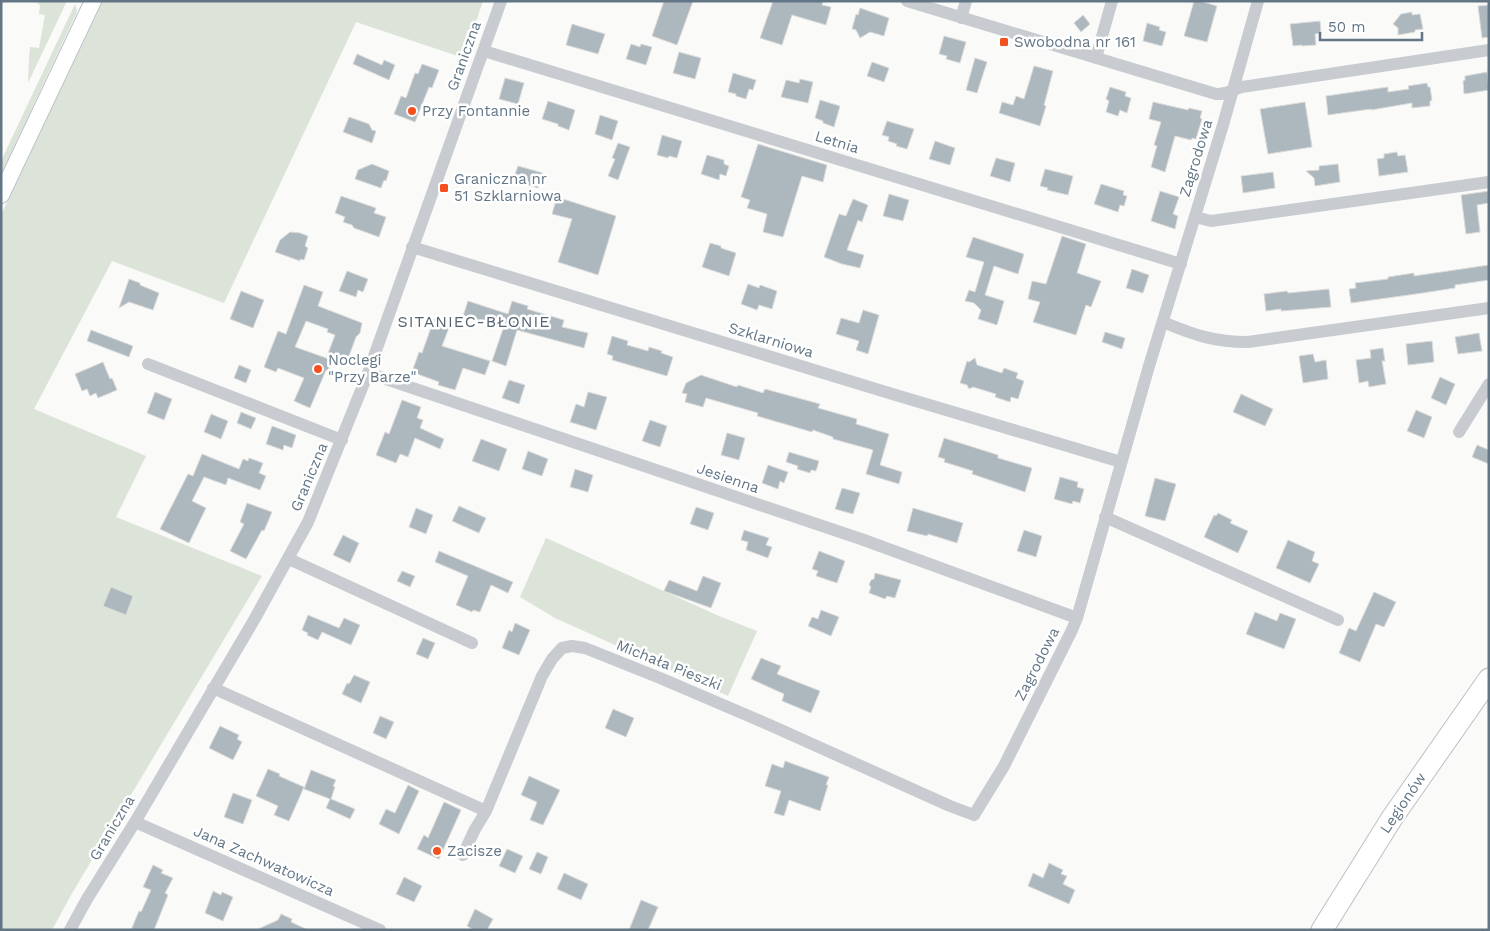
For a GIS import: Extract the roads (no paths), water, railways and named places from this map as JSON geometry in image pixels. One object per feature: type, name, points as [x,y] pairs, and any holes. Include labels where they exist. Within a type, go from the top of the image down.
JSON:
[{"type":"highway","name":"Legionów","points":[[1322,930],[1387,826],[1489,679]]},
{"type":"street","points":[[1,195],[93,1]]},
{"type":"street","name":"Graniczna","points":[[70,930],[289,559],[308,522],[368,372],[502,1]]},
{"type":"street","points":[[906,1],[1216,94],[1228,93],[1233,89],[1489,50]]},
{"type":"street","points":[[961,18],[966,1]]},
{"type":"street","points":[[1096,58],[1112,1]]},
{"type":"street","name":"Zagrodowa","points":[[974,815],[1004,766],[1077,618],[1149,366],[1196,216],[1258,1]]},
{"type":"street","name":"Letnia","points":[[484,51],[1181,264]]},
{"type":"street","points":[[1196,216],[1212,221],[1489,182]]},
{"type":"street","name":"Szklarniowa","points":[[412,247],[1121,462]]},
{"type":"street","points":[[1163,322],[1213,340],[1248,342],[1489,308]]},
{"type":"street","points":[[148,364],[342,440]]},
{"type":"street","name":"Jesienna","points":[[368,372],[860,540],[1077,618]]},
{"type":"street","points":[[1459,432],[1489,384]]},
{"type":"street","points":[[1106,518],[1338,620]]},
{"type":"street","points":[[289,559],[472,643]]},
{"type":"street","name":"Michała Pieszki","points":[[463,855],[486,811],[542,676],[552,658],[562,648],[572,646],[585,648],[668,681],[974,815]]},
{"type":"street","points":[[213,688],[486,811]]},
{"type":"street","name":"Jana Zachwatowicza","points":[[135,822],[380,930]]},
{"type":"place","name":"Swobodna nr 161","points":[[1004,42]]},
{"type":"place","name":"Przy Fontannie","points":[[412,111]]},
{"type":"place","name":"Graniczna nr 51 Szklarniowa","points":[[444,188]]},
{"type":"place","name":"Noclegi \"Przy Barze\"","points":[[318,369]]},
{"type":"place","name":"Zacisze","points":[[437,851]]},
{"type":"district","name":"SITANIEC-BŁONIE","points":[[474,321]]}]
